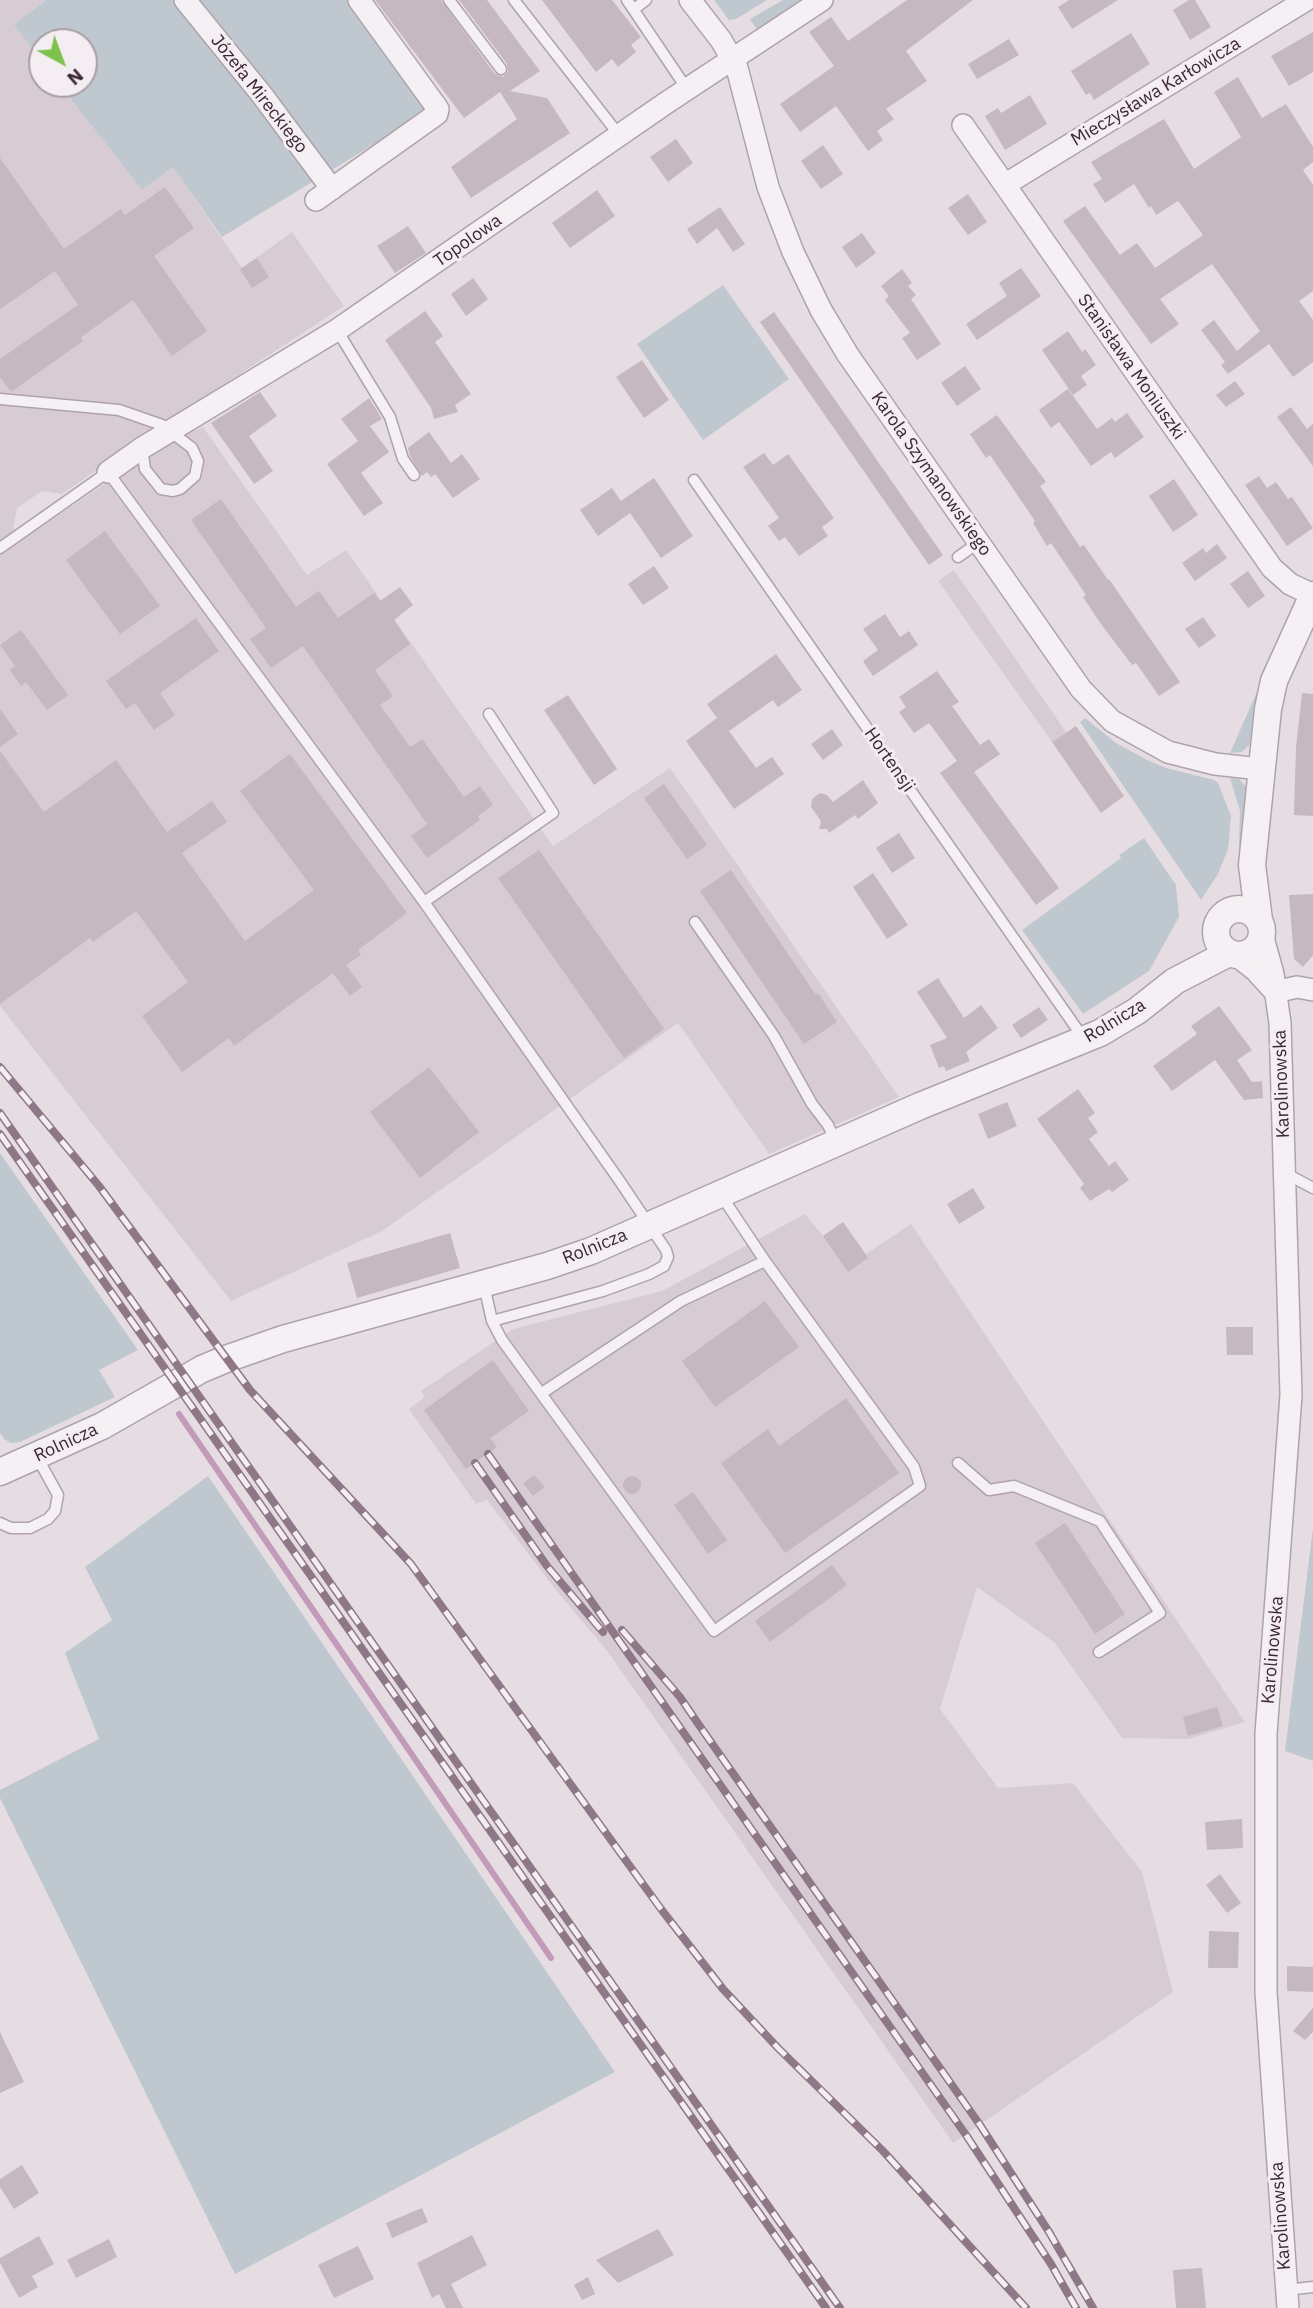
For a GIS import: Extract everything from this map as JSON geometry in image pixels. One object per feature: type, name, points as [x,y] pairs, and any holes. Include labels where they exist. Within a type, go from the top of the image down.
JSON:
[{"type":"street","name":"Józefa Mireckiego","points":[[185,0],[262,95],[324,194],[438,114],[438,109],[359,0]]},
{"type":"street","name":"Karola Szymanowskiego","points":[[690,0],[737,68],[768,187],[790,246],[814,296],[848,355],[1081,689],[1112,721],[1148,742],[1183,757],[1260,769]]},
{"type":"street","name":"Topolowa","points":[[108,472],[142,448],[337,330],[619,135],[822,0]]},
{"type":"street","name":"Mieczysława Karłowicza","points":[[1006,184],[1306,0]]},
{"type":"street","name":"Stanisława Moniuszki","points":[[963,125],[1272,568],[1290,583],[1313,595]]},
{"type":"street","name":"Karolinowska","points":[[1287,2299],[1266,1992],[1266,1734],[1291,1395],[1280,1034],[1273,974],[1260,927],[1252,865],[1260,769],[1274,681],[1313,595]]},
{"type":"street","name":"Karolinowska","points":[[1221,921],[1252,865]]},
{"type":"street","points":[[1233,954],[1251,952],[1260,941],[1260,927],[1248,910],[1241,909],[1221,921],[1219,943],[1233,954],[1255,970],[1275,992],[1297,987],[1313,990]]},
{"type":"street","name":"Rolnicza","points":[[1175,981],[1221,921]]},
{"type":"street","name":"Rolnicza","points":[[1,1470],[37,1457],[102,1426],[202,1369],[226,1359],[283,1339],[577,1256],[920,1106],[1082,1041],[1123,1020],[1175,981],[1233,954]]},
{"type":"lane","points":[[449,0],[501,69]]},
{"type":"lane","points":[[514,0],[619,135]]},
{"type":"lane","points":[[646,0],[630,4],[687,89]]},
{"type":"lane","points":[[337,330],[390,418],[403,459],[414,475]]},
{"type":"lane","points":[[0,399],[119,410],[162,425],[192,447],[198,461],[195,476],[180,489],[167,491],[155,484],[145,469],[142,448]]},
{"type":"lane","points":[[0,548],[108,472],[424,902],[650,1224],[668,1257],[664,1266],[603,1291],[492,1321]]},
{"type":"lane","name":"Hortensji","points":[[694,480],[1062,1007],[1082,1041]]},
{"type":"lane","points":[[958,556],[978,542]]},
{"type":"lane","points":[[424,902],[553,813],[489,714]]},
{"type":"lane","points":[[695,922],[774,1036],[812,1104],[828,1125],[836,1143]]},
{"type":"lane","points":[[1285,1173],[1313,1188]]},
{"type":"lane","points":[[484,1283],[492,1321],[502,1340],[714,1631],[920,1486],[914,1467],[765,1261],[720,1194]]},
{"type":"lane","points":[[542,1393],[681,1301],[765,1261]]},
{"type":"lane","points":[[0,1523],[11,1528],[30,1528],[48,1519],[55,1511],[58,1495],[37,1457]]},
{"type":"lane","points":[[958,1463],[989,1490],[1014,1486],[1100,1521],[1160,1613],[1098,1653]]},
{"type":"lane","points":[[1287,2299],[1313,2287]]},
{"type":"shaded area","points":[[0,0],[46,0],[14,25],[28,43],[28,98],[70,98],[142,190],[173,167],[242,268],[292,232],[344,306],[62,494],[42,491],[17,508],[10,548],[163,444],[203,427],[307,575],[346,550],[553,846],[670,768],[899,1097],[769,1154],[678,1023],[382,1231],[231,1301],[0,1006]]},
{"type":"shaded area","points":[[46,0],[347,0],[430,110],[222,237],[173,167],[142,190],[70,98],[98,98],[98,28],[28,28],[28,43],[14,25]]},
{"type":"shaded area","points":[[714,0],[767,0],[736,19],[729,20]]},
{"type":"shaded area","points":[[783,0],[804,0],[758,31],[750,19]]},
{"type":"shaded area","points":[[723,285],[789,379],[703,440],[637,344]]},
{"type":"shaded area","points":[[954,570],[1066,732],[1052,742],[938,581]]},
{"type":"shaded area","points":[[1270,662],[1255,713],[1250,744],[1242,752],[1230,753]]},
{"type":"shaded area","points":[[1085,718],[1116,743],[1147,760],[1218,783],[1231,816],[1228,849],[1218,874],[1201,900],[1080,722]]},
{"type":"shaded area","points":[[1230,778],[1239,779],[1247,788],[1244,846],[1239,845],[1240,811]]},
{"type":"shaded area","points":[[1144,838],[1176,885],[1179,917],[1149,971],[1083,1014],[1022,930],[1121,858],[1119,855]]},
{"type":"shaded area","points":[[0,1153],[138,1350],[99,1370],[115,1397],[20,1442],[11,1443],[0,1433]]},
{"type":"shaded area","points":[[805,1214],[823,1236],[843,1222],[866,1254],[911,1224],[1245,1722],[1188,1739],[1122,1738],[1055,1643],[977,1587],[940,1709],[998,1788],[1073,1783],[1142,1872],[1173,1992],[953,2143],[608,1652],[487,1500],[476,1504],[409,1409],[425,1397],[421,1391],[513,1329],[662,1291]]},
{"type":"shaded area","points":[[208,1476],[615,2072],[235,2274],[0,1798],[0,1790],[99,1739],[65,1653],[112,1620],[85,1567]]},
{"type":"shaded area","points":[[1313,1528],[1313,1761],[1285,1751]]},
{"type":"building","points":[[375,0],[441,0],[495,74],[503,77],[508,71],[507,64],[459,0],[487,0],[540,71],[510,91],[547,98],[570,133],[471,198],[451,167],[517,119],[500,92],[464,118]]},
{"type":"building","points":[[542,0],[612,0],[641,37],[631,45],[636,52],[618,67],[612,59],[596,72]]},
{"type":"building","points":[[907,0],[973,0],[906,51],[927,81],[886,109],[894,119],[877,131],[883,140],[868,151],[836,106],[800,132],[780,104],[834,66],[809,32],[831,17],[848,41]]},
{"type":"building","points":[[1069,0],[1118,0],[1072,29],[1058,7]]},
{"type":"building","points":[[1189,0],[1195,0],[1211,27],[1190,40],[1173,10]]},
{"type":"building","points":[[1313,32],[1313,72],[1289,86],[1271,56]]},
{"type":"building","points":[[1131,33],[1150,64],[1094,100],[1090,93],[1086,95],[1071,71]]},
{"type":"building","points":[[1009,39],[1019,55],[977,79],[968,64]]},
{"type":"building","points":[[1238,77],[1262,118],[1286,104],[1313,147],[1313,162],[1303,170],[1313,185],[1313,291],[1299,301],[1313,320],[1313,362],[1293,377],[1269,344],[1228,374],[1221,365],[1225,362],[1201,330],[1214,320],[1237,351],[1260,331],[1212,264],[1160,299],[1179,324],[1151,344],[1063,221],[1085,206],[1120,255],[1137,243],[1155,268],[1203,235],[1178,201],[1156,215],[1134,184],[1105,203],[1093,184],[1102,179],[1091,162],[1164,119],[1194,169],[1241,137],[1214,92]]},
{"type":"building","points":[[1030,95],[1047,124],[1005,150],[985,116],[998,108],[1001,113]]},
{"type":"building","points":[[676,139],[693,163],[668,182],[650,157]]},
{"type":"building","points":[[823,145],[843,174],[821,189],[801,161]]},
{"type":"building","points":[[0,158],[64,249],[121,209],[125,215],[165,187],[194,228],[154,256],[207,331],[172,356],[133,300],[81,337],[83,341],[11,392],[0,377],[0,359],[78,305],[55,271],[0,309]]},
{"type":"building","points":[[597,190],[615,216],[570,248],[552,223]]},
{"type":"building","points":[[968,194],[987,222],[968,235],[948,208]]},
{"type":"building","points":[[720,207],[745,244],[733,252],[717,228],[697,244],[687,229]]},
{"type":"building","points":[[408,226],[426,253],[395,273],[377,246]]},
{"type":"building","points":[[862,233],[876,253],[856,268],[842,247]]},
{"type":"building","points":[[257,258],[269,277],[252,288],[240,269]]},
{"type":"building","points":[[1021,268],[1041,296],[977,340],[966,324],[1007,296],[999,283]]},
{"type":"building","points":[[902,269],[912,283],[908,286],[916,295],[911,299],[941,344],[917,360],[902,338],[910,333],[885,300],[889,296],[881,286]]},
{"type":"building","points":[[473,278],[488,299],[466,316],[451,294]]},
{"type":"building","points":[[425,311],[443,336],[435,342],[471,394],[455,405],[458,412],[434,419],[431,408],[385,340]]},
{"type":"building","points":[[774,312],[943,555],[929,565],[760,322]]},
{"type":"building","points":[[1068,331],[1082,352],[1085,349],[1096,365],[1081,376],[1087,385],[1073,395],[1042,350]]},
{"type":"building","points":[[642,360],[669,400],[644,418],[616,377]]},
{"type":"building","points":[[965,366],[981,389],[957,406],[941,383]]},
{"type":"building","points":[[1235,381],[1245,394],[1226,407],[1216,395]]},
{"type":"building","points":[[1068,389],[1097,429],[1112,418],[1115,422],[1127,413],[1144,437],[1115,458],[1111,452],[1091,466],[1059,422],[1051,428],[1039,410]]},
{"type":"building","points":[[260,392],[277,416],[249,436],[273,471],[254,484],[211,423]]},
{"type":"building","points":[[369,398],[382,419],[370,426],[389,452],[361,473],[383,503],[364,516],[327,464],[358,441],[341,419]]},
{"type":"building","points":[[1291,407],[1307,429],[1313,424],[1313,466],[1277,417]]},
{"type":"building","points":[[997,415],[1046,482],[1040,486],[1080,547],[1084,545],[1180,682],[1159,696],[1136,663],[1132,665],[1101,624],[1083,597],[1086,595],[1051,543],[1047,546],[1033,523],[1035,521],[990,455],[986,458],[970,434]]},
{"type":"building","points":[[429,432],[451,463],[462,454],[480,479],[453,498],[435,474],[431,477],[427,472],[422,476],[410,456],[408,448]]},
{"type":"building","points":[[764,453],[773,465],[788,454],[834,518],[822,527],[828,536],[799,556],[785,537],[779,541],[768,526],[779,518],[743,467]]},
{"type":"building","points":[[1259,476],[1267,488],[1276,482],[1288,499],[1292,497],[1313,528],[1287,546],[1245,485]]},
{"type":"building","points":[[654,478],[693,536],[661,558],[630,513],[598,536],[580,510],[612,488],[621,501]]},
{"type":"building","points":[[1174,479],[1198,515],[1173,532],[1149,496]]},
{"type":"building","points":[[221,499],[296,607],[319,591],[338,618],[374,593],[380,601],[400,587],[413,605],[394,620],[410,644],[375,670],[393,696],[380,705],[410,747],[422,739],[464,797],[480,786],[493,805],[478,816],[480,820],[427,858],[411,836],[427,824],[303,646],[271,668],[250,639],[266,628],[191,520]]},
{"type":"building","points":[[105,531],[160,606],[120,634],[66,560]]},
{"type":"building","points":[[1217,544],[1227,558],[1195,581],[1182,563],[1203,548],[1206,553]]},
{"type":"building","points":[[654,566],[669,588],[643,605],[628,584]]},
{"type":"building","points":[[1248,571],[1265,596],[1248,608],[1230,584]]},
{"type":"building","points":[[885,614],[900,637],[909,631],[918,645],[873,676],[863,661],[878,650],[863,629]]},
{"type":"building","points":[[1203,617],[1216,636],[1199,648],[1185,629]]},
{"type":"building","points":[[196,618],[219,651],[160,693],[175,715],[154,730],[135,703],[126,709],[106,681]]},
{"type":"building","points":[[21,630],[68,695],[47,710],[26,682],[21,686],[10,670],[15,666],[0,645]]},
{"type":"building","points":[[776,654],[802,690],[778,707],[773,700],[729,731],[756,768],[772,757],[784,774],[734,809],[686,741],[717,718],[707,704]]},
{"type":"building","points":[[937,671],[959,702],[952,706],[980,745],[989,739],[1000,754],[974,772],[1059,888],[1036,905],[940,773],[957,761],[929,723],[914,733],[899,712],[906,707],[899,697]]},
{"type":"building","points":[[1302,693],[1313,694],[1313,816],[1294,815],[1296,747]]},
{"type":"building","points":[[568,695],[617,769],[594,785],[544,710]]},
{"type":"building","points":[[0,709],[18,734],[0,747]]},
{"type":"building","points":[[1076,726],[1124,796],[1101,813],[1052,742]]},
{"type":"building","points":[[832,729],[843,745],[823,760],[811,744]]},
{"type":"building","points":[[0,751],[44,812],[116,760],[167,832],[212,801],[227,822],[182,853],[245,941],[314,890],[240,791],[290,754],[407,913],[358,950],[361,955],[346,965],[362,987],[350,996],[333,973],[234,1046],[229,1038],[182,1072],[142,1016],[188,982],[136,911],[93,942],[90,938],[0,1004]]},
{"type":"building","points":[[863,780],[878,803],[858,819],[855,815],[829,833],[827,829],[819,829],[821,821],[811,807],[812,799],[820,793],[827,795],[833,802]]},
{"type":"building","points":[[664,784],[707,845],[687,859],[644,798]]},
{"type":"building","points":[[899,833],[915,858],[892,873],[876,848]]},
{"type":"building","points":[[539,850],[664,1029],[624,1058],[498,878]]},
{"type":"building","points":[[731,870],[837,1022],[804,1044],[700,891]]},
{"type":"building","points":[[873,873],[908,925],[887,939],[853,887]]},
{"type":"building","points":[[1313,894],[1313,955],[1303,967],[1294,959],[1289,895]]},
{"type":"building","points":[[938,978],[964,1018],[981,1005],[998,1028],[966,1052],[970,1061],[946,1071],[944,1066],[939,1068],[930,1045],[947,1038],[917,992]]},
{"type":"building","points":[[1219,1006],[1252,1050],[1237,1060],[1252,1082],[1262,1081],[1263,1098],[1244,1100],[1215,1060],[1172,1091],[1153,1066],[1197,1034],[1191,1026]]},
{"type":"building","points":[[1039,1007],[1048,1020],[1021,1038],[1012,1025]]},
{"type":"building","points":[[429,1067],[479,1132],[420,1178],[370,1112]]},
{"type":"building","points":[[1078,1089],[1095,1113],[1088,1118],[1098,1132],[1089,1139],[1109,1166],[1115,1161],[1129,1180],[1112,1192],[1109,1189],[1090,1201],[1080,1188],[1084,1184],[1037,1119]]},
{"type":"building","points":[[1007,1102],[1017,1126],[988,1139],[978,1114]]},
{"type":"building","points":[[973,1188],[985,1208],[959,1224],[947,1204]]},
{"type":"building","points":[[843,1222],[868,1258],[848,1272],[823,1236]]},
{"type":"building","points":[[450,1233],[460,1268],[357,1298],[347,1263]]},
{"type":"building","points":[[765,1301],[799,1347],[715,1407],[682,1361]]},
{"type":"building","points":[[1226,1327],[1253,1327],[1253,1355],[1227,1355]]},
{"type":"building","points":[[493,1360],[529,1411],[490,1438],[497,1447],[466,1469],[424,1410]]},
{"type":"building","points":[[846,1398],[899,1473],[785,1553],[721,1463],[768,1429],[779,1446]]},
{"type":"building","points":[[534,1475],[545,1487],[533,1496],[523,1483]]},
{"type":"building","points":[[632,1476],[638,1479],[641,1485],[638,1491],[632,1494],[626,1491],[623,1485],[626,1479]]},
{"type":"building","points":[[693,1492],[727,1540],[708,1554],[674,1505]]},
{"type":"building","points":[[1065,1523],[1125,1614],[1095,1634],[1035,1543]]},
{"type":"building","points":[[832,1565],[847,1585],[770,1642],[755,1621]]},
{"type":"building","points":[[1217,1707],[1223,1726],[1188,1736],[1183,1717]]},
{"type":"building","points":[[1242,1819],[1243,1848],[1207,1850],[1205,1822]]},
{"type":"building","points":[[1220,1874],[1241,1903],[1227,1913],[1206,1885]]},
{"type":"building","points":[[1209,1931],[1239,1932],[1238,1968],[1208,1968]]},
{"type":"building","points":[[1287,1966],[1313,1967],[1313,1992],[1287,1991]]},
{"type":"building","points":[[1313,2008],[1313,2032],[1305,2040],[1293,2031]]},
{"type":"building","points":[[0,2032],[24,2082],[0,2093]]},
{"type":"building","points":[[22,2165],[39,2193],[14,2209],[0,2187],[0,2179]]},
{"type":"building","points":[[422,2208],[428,2222],[392,2238],[386,2223]]},
{"type":"building","points":[[658,2229],[674,2255],[618,2283],[596,2260]]},
{"type":"building","points":[[472,2235],[487,2265],[451,2284],[463,2308],[446,2308],[439,2294],[432,2298],[417,2263]]},
{"type":"building","points":[[39,2236],[54,2264],[32,2276],[38,2287],[19,2298],[0,2263],[0,2258]]},
{"type":"building","points":[[109,2239],[117,2257],[76,2278],[67,2260]]},
{"type":"building","points":[[358,2246],[374,2279],[334,2298],[318,2265]]},
{"type":"building","points":[[1202,2268],[1206,2308],[1176,2308],[1173,2270]]},
{"type":"building","points":[[588,2277],[595,2294],[582,2300],[574,2285]]},
{"type":"waterway","points":[[179,1414],[551,1958]]},
{"type":"railway","points":[[0,1067],[99,1186],[250,1390],[411,1564],[661,1909],[723,1989],[778,2048],[883,2151],[1026,2308]]},
{"type":"railway","points":[[0,1113],[840,2308]]},
{"type":"railway","points":[[0,1134],[826,2308]]},
{"type":"railway","points":[[488,1454],[966,2135],[1051,2264],[1076,2308]]},
{"type":"railway","points":[[475,1463],[547,1566],[603,1632]]},
{"type":"railway","points":[[622,1630],[680,1697],[980,2125],[1049,2232],[1093,2308]]}]
